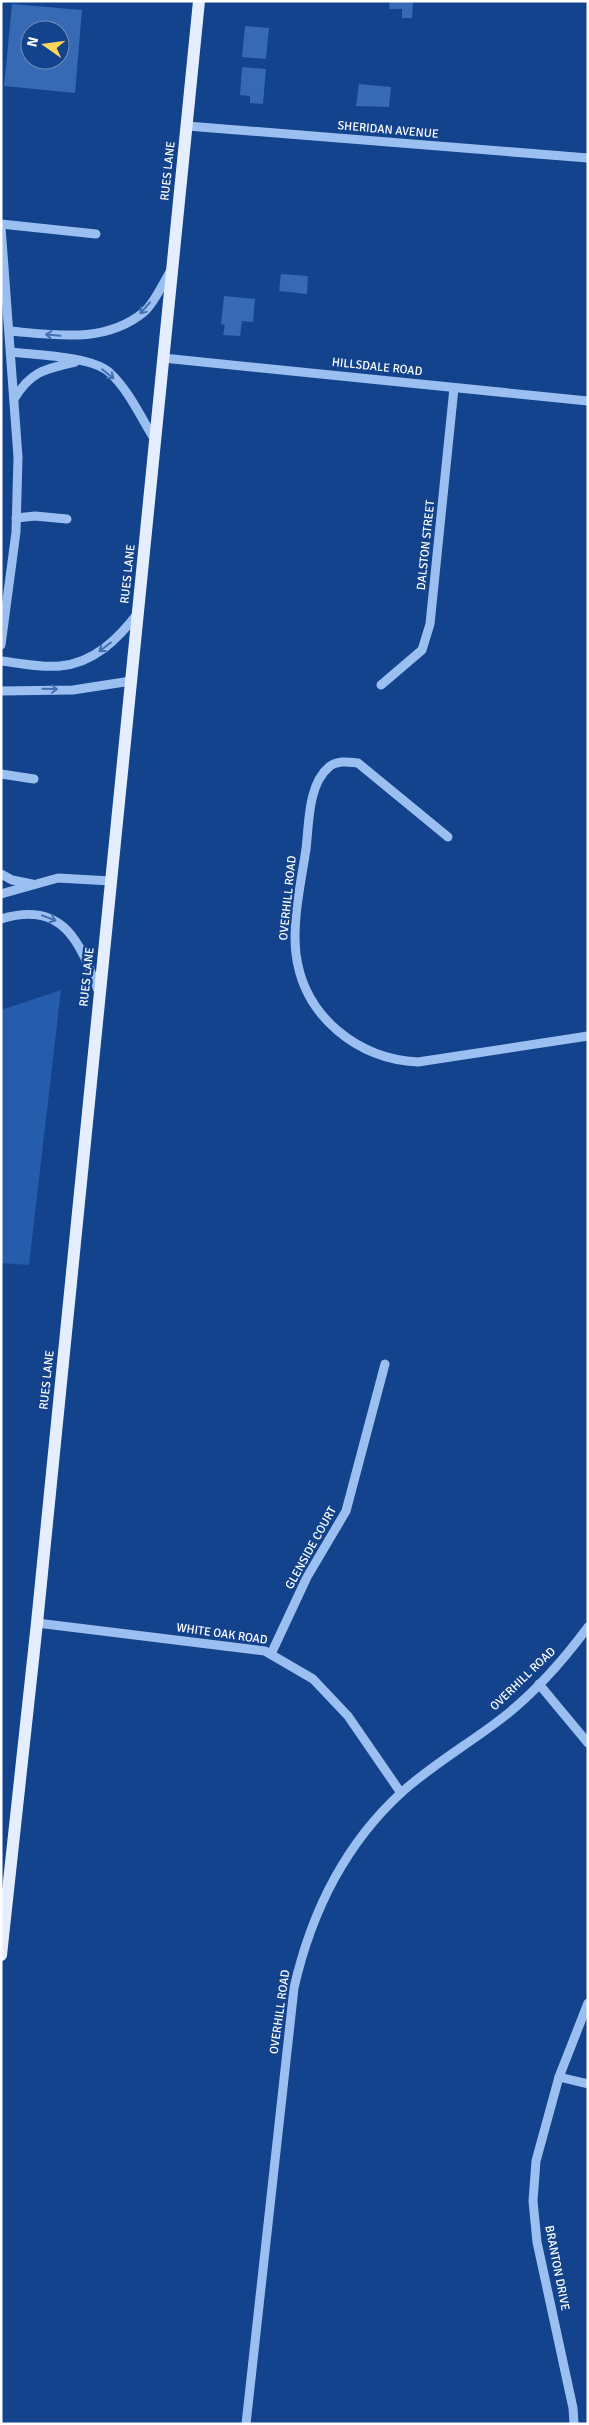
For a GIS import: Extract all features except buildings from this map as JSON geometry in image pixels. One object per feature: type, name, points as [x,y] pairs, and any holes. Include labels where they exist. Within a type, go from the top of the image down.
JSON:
[{"type":"main road","name":"RUES LANE","points":[[1,1955],[37,1623],[199,1]]},
{"type":"street","name":"SHERIDAN AVENUE","points":[[187,126],[588,158]]},
{"type":"street","points":[[1,645],[16,518],[18,457],[1,226],[96,234]]},
{"type":"street","points":[[10,331],[73,336],[112,331],[144,311],[173,268]]},
{"type":"street","points":[[11,352],[81,360],[108,372],[126,394],[155,440]]},
{"type":"street","name":"HILLSDALE ROAD","points":[[163,358],[588,401]]},
{"type":"street","points":[[14,399],[25,382],[47,368],[81,360]]},
{"type":"street","name":"DALSTON STREET","points":[[381,685],[422,650],[430,624],[454,388]]},
{"type":"street","points":[[16,518],[35,516],[67,519]]},
{"type":"street","points":[[1,661],[60,666],[90,658],[121,635],[138,612]]},
{"type":"street","points":[[1,691],[73,690],[131,681]]},
{"type":"street","name":"OVERHILL ROAD","points":[[448,837],[358,763],[341,762],[330,766],[319,779],[312,802],[296,926],[298,965],[312,1001],[327,1021],[346,1038],[368,1051],[406,1061],[418,1062],[588,1036]]},
{"type":"street","points":[[1,774],[34,779]]},
{"type":"street","points":[[1,874],[12,880],[35,885]]},
{"type":"street","points":[[1,894],[58,878],[111,881]]},
{"type":"street","points":[[1,919],[37,913],[59,922],[74,938],[86,957],[100,994]]},
{"type":"street","name":"GLENSIDE COURT","points":[[271,1654],[307,1577],[346,1511],[385,1364]]},
{"type":"street","name":"WHITE OAK ROAD","points":[[37,1623],[265,1651],[313,1678],[348,1716],[401,1793]]},
{"type":"street","name":"OVERHILL ROAD","points":[[246,2424],[294,1988],[302,1952],[318,1909],[350,1852],[372,1823],[401,1793],[425,1773],[498,1722],[539,1684],[568,1653],[588,1626]]},
{"type":"street","points":[[539,1684],[588,1743]]},
{"type":"street","name":"BRANTON DRIVE","points":[[574,2424],[573,2408],[537,2242],[533,2201],[536,2161],[559,2077],[588,2003]]},
{"type":"street","points":[[559,2077],[588,2084]]},
{"type":"shaded area","points":[[61,990],[29,1265],[1,1263],[1,1010]]}]
